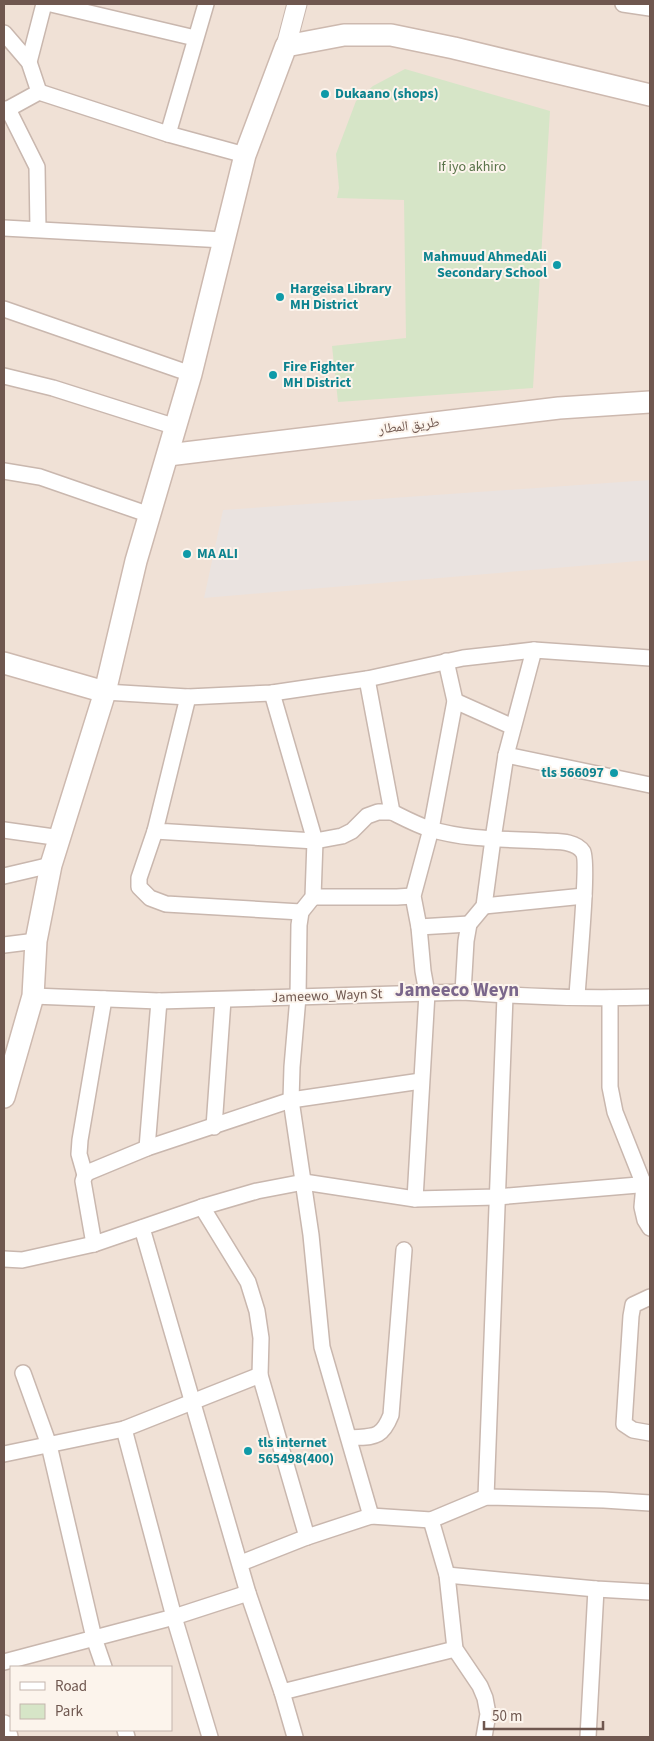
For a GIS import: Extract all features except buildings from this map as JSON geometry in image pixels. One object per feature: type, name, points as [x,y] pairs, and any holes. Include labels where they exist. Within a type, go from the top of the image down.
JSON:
[{"type":"main road","points":[[4,1096],[33,996],[36,941],[51,865],[61,838],[105,692],[136,561],[191,374],[245,155],[286,46],[344,35],[391,35],[454,48],[650,95]]},
{"type":"main road","name":"طريق المطار","points":[[168,455],[559,408],[650,402]]},
{"type":"main road","points":[[4,663],[105,692]]},
{"type":"main road","points":[[4,1726],[7,1737]]},
{"type":"street","points":[[29,62],[44,4]]},
{"type":"street","points":[[51,4],[195,38]]},
{"type":"street","points":[[168,134],[206,4]]},
{"type":"street","points":[[286,46],[297,4]]},
{"type":"street","points":[[623,4],[650,8]]},
{"type":"street","points":[[4,33],[29,62],[39,92]]},
{"type":"street","points":[[38,229],[37,167],[6,109],[39,92],[168,134],[245,155]]},
{"type":"street","points":[[4,228],[224,240]]},
{"type":"street","points":[[4,309],[191,374]]},
{"type":"street","points":[[4,376],[52,388],[176,427]]},
{"type":"street","points":[[4,471],[40,477],[150,515]]},
{"type":"street","points":[[105,692],[188,697],[272,693],[367,679],[462,658],[534,650],[650,658]]},
{"type":"street","points":[[464,992],[466,941],[469,924],[484,906],[506,755],[534,650]]},
{"type":"street","points":[[415,1199],[427,993],[422,971],[419,927],[413,896],[431,829],[455,701],[446,661]]},
{"type":"street","points":[[367,679],[392,812]]},
{"type":"street","points":[[272,693],[315,841],[313,897],[301,912],[298,925],[298,997],[291,1100],[311,1235],[322,1347],[371,1516]]},
{"type":"street","points":[[188,697],[155,831],[139,878],[139,887],[150,898],[166,904],[301,912]]},
{"type":"street","points":[[455,701],[513,727]]},
{"type":"street","points":[[506,755],[650,785]]},
{"type":"street","points":[[155,831],[315,841],[342,836],[352,832],[367,816],[378,812],[392,812],[431,829],[493,839],[567,842],[584,852],[585,861],[578,996]]},
{"type":"street","points":[[4,830],[61,838]]},
{"type":"street","points":[[4,876],[51,865]]},
{"type":"street","points":[[313,897],[413,896]]},
{"type":"street","points":[[484,906],[584,896]]},
{"type":"street","points":[[419,927],[469,924]]},
{"type":"street","points":[[4,945],[36,941]]},
{"type":"street","name":"Jameewo_Wayn St","points":[[33,996],[160,1001],[464,992],[505,996],[650,997]]},
{"type":"street","points":[[486,1497],[505,996]]},
{"type":"street","points":[[610,998],[610,1087],[615,1112],[647,1184],[642,1206],[645,1220],[650,1228]]},
{"type":"street","points":[[94,1244],[83,1181],[80,1140],[104,999]]},
{"type":"street","points":[[214,1126],[223,1000]]},
{"type":"street","points":[[147,1148],[160,1001]]},
{"type":"street","points":[[84,1175],[147,1148],[291,1100],[421,1081]]},
{"type":"street","points":[[4,1259],[22,1260],[94,1244],[202,1207],[257,1191],[304,1182],[415,1199],[497,1197],[647,1184]]},
{"type":"street","points":[[202,1207],[248,1282],[257,1311],[261,1338],[260,1375],[307,1537]]},
{"type":"street","points":[[142,1228],[241,1563],[248,1593],[282,1692],[295,1737]]},
{"type":"street","points":[[349,1438],[376,1435],[386,1429],[391,1415],[404,1250]]},
{"type":"street","points":[[650,1297],[633,1305],[630,1316],[624,1424],[633,1430],[650,1433]]},
{"type":"street","points":[[23,1373],[50,1445],[94,1638],[104,1666]]},
{"type":"street","points":[[4,1454],[124,1429],[260,1375]]},
{"type":"street","points":[[124,1429],[174,1617],[210,1737]]},
{"type":"street","points":[[241,1563],[307,1537],[371,1516],[431,1520],[486,1497],[650,1503]]},
{"type":"street","points":[[431,1520],[448,1575],[455,1649],[486,1698],[488,1714],[484,1737]]},
{"type":"street","points":[[448,1575],[596,1589],[650,1592]]},
{"type":"street","points":[[588,1737],[596,1589]]},
{"type":"street","points":[[4,1662],[174,1617],[248,1593]]},
{"type":"street","points":[[282,1692],[455,1649]]},
{"type":"shaded area","points":[[4,4],[650,4],[650,1737],[4,1737]]},
{"type":"shaded area","points":[[650,480],[650,560],[204,598],[223,510]]},
{"type":"green space","name":"If iyo akhiro","points":[[405,69],[550,111],[533,388],[338,402],[332,346],[406,338],[404,200],[337,198],[339,188],[336,154],[356,101],[373,86]]},
{"type":"place","name":"Dukaano (shops)","points":[[325,94]]},
{"type":"place","name":"Mahmuud AhmedAli Secondary School","points":[[557,265]]},
{"type":"place","name":"Hargeisa Library MH District","points":[[280,297]]},
{"type":"place","name":"Fire Fighter MH District","points":[[273,375]]},
{"type":"place","name":"MA ALI","points":[[187,554]]},
{"type":"place","name":"tls 566097","points":[[614,773]]},
{"type":"place","name":"tls internet 565498(400)","points":[[248,1451]]},
{"type":"district","name":"Jameeco Weyn","points":[[457,990]]}]
